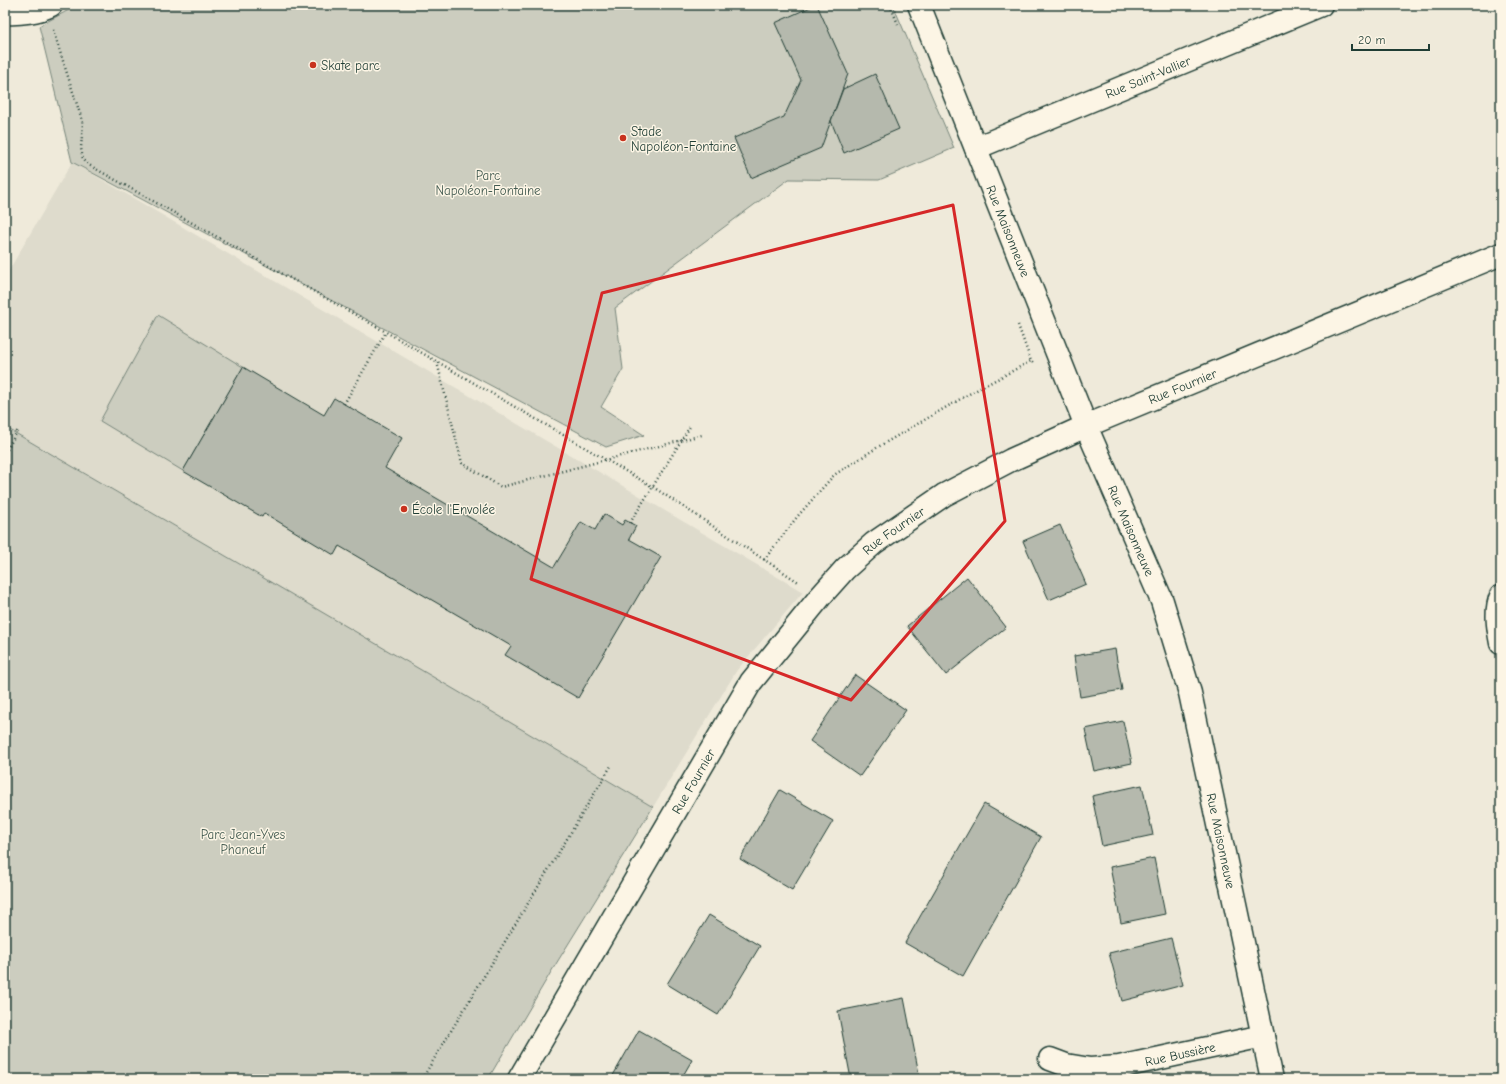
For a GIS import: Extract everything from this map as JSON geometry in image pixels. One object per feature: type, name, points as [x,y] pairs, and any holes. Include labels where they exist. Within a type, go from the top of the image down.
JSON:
[{"type":"street","name":"Rue Maisonneuve","points":[[919,5],[1086,426],[1162,601],[1190,693],[1272,1079]]},
{"type":"street","name":"Rue Saint-Vallier","points":[[976,148],[1321,5]]},
{"type":"street","points":[[5,13],[16,14],[48,7]]},
{"type":"street","name":"Rue Fournier","points":[[519,1079],[751,682],[820,596],[845,569],[874,543],[944,495],[1011,460],[1086,426],[1501,254]]},
{"type":"street","points":[[1499,635],[1499,602],[1501,596]]},
{"type":"street","name":"Rue Bussière","points":[[1050,1059],[1066,1065],[1090,1069],[1119,1067],[1263,1036]]},
{"type":"path","points":[[48,7],[83,124],[81,148],[83,160],[89,165],[386,332],[653,487],[820,596]]},
{"type":"path","points":[[344,404],[386,332]]},
{"type":"path","points":[[438,362],[462,463],[501,487],[702,435]]},
{"type":"path","points":[[764,560],[797,517],[834,476],[878,447],[962,398],[1031,362]]},
{"type":"path","points":[[630,523],[691,425]]},
{"type":"path","points":[[5,453],[18,430]]},
{"type":"path","points":[[422,1079],[611,766]]},
{"type":"highlighted area","points":[[953,205],[1005,521],[851,700],[531,579],[602,293]]},
{"type":"shaded area","name":"École l'Envolée","points":[[72,162],[803,592],[737,670],[653,807],[5,427],[5,277]]},
{"type":"green space","name":"Parc Napoléon-Fontaine","points":[[78,5],[893,5],[954,148],[879,180],[789,179],[615,308],[623,369],[601,407],[644,435],[606,447],[72,162],[39,26]]},
{"type":"green space","points":[[158,315],[243,367],[183,471],[100,421]]},
{"type":"green space","name":"Parc Jean-Yves Phaneuf","points":[[5,427],[653,807],[551,972],[488,1079],[5,1079]]},
{"type":"building","points":[[817,5],[848,74],[821,148],[751,178],[734,138],[784,117],[801,80],[775,23]]},
{"type":"building","points":[[875,74],[899,129],[844,153],[831,121],[843,89]]},
{"type":"building","name":"École l'Envolée","points":[[243,367],[324,415],[334,398],[402,438],[385,468],[554,567],[581,522],[595,530],[604,514],[622,525],[625,520],[636,526],[629,539],[661,557],[578,698],[505,655],[511,646],[339,546],[334,555],[264,513],[262,517],[183,471]]},
{"type":"building","points":[[1060,525],[1086,584],[1049,600],[1023,541]]},
{"type":"building","points":[[967,577],[1006,627],[946,675],[907,626]]},
{"type":"building","points":[[1115,649],[1122,690],[1080,697],[1074,656]]},
{"type":"building","points":[[855,675],[906,710],[860,776],[810,741]]},
{"type":"building","points":[[1123,721],[1132,763],[1094,771],[1085,729]]},
{"type":"building","points":[[1142,785],[1153,835],[1102,846],[1092,796]]},
{"type":"building","points":[[780,790],[833,821],[792,890],[740,859]]},
{"type":"building","points":[[984,804],[1041,837],[963,976],[905,943]]},
{"type":"building","points":[[1154,858],[1165,914],[1121,923],[1110,867]]},
{"type":"building","points":[[709,915],[760,946],[718,1015],[667,984]]},
{"type":"building","points":[[1171,938],[1183,985],[1122,1001],[1109,953]]},
{"type":"building","points":[[904,998],[920,1079],[851,1079],[838,1011]]},
{"type":"building","points":[[639,1030],[692,1060],[681,1079],[611,1079]]},
{"type":"place","name":"Skate parc","points":[[313,65]]},
{"type":"place","name":"Stade Napoléon-Fontaine","points":[[623,138]]},
{"type":"place","name":"École l'Envolée","points":[[404,509]]}]
